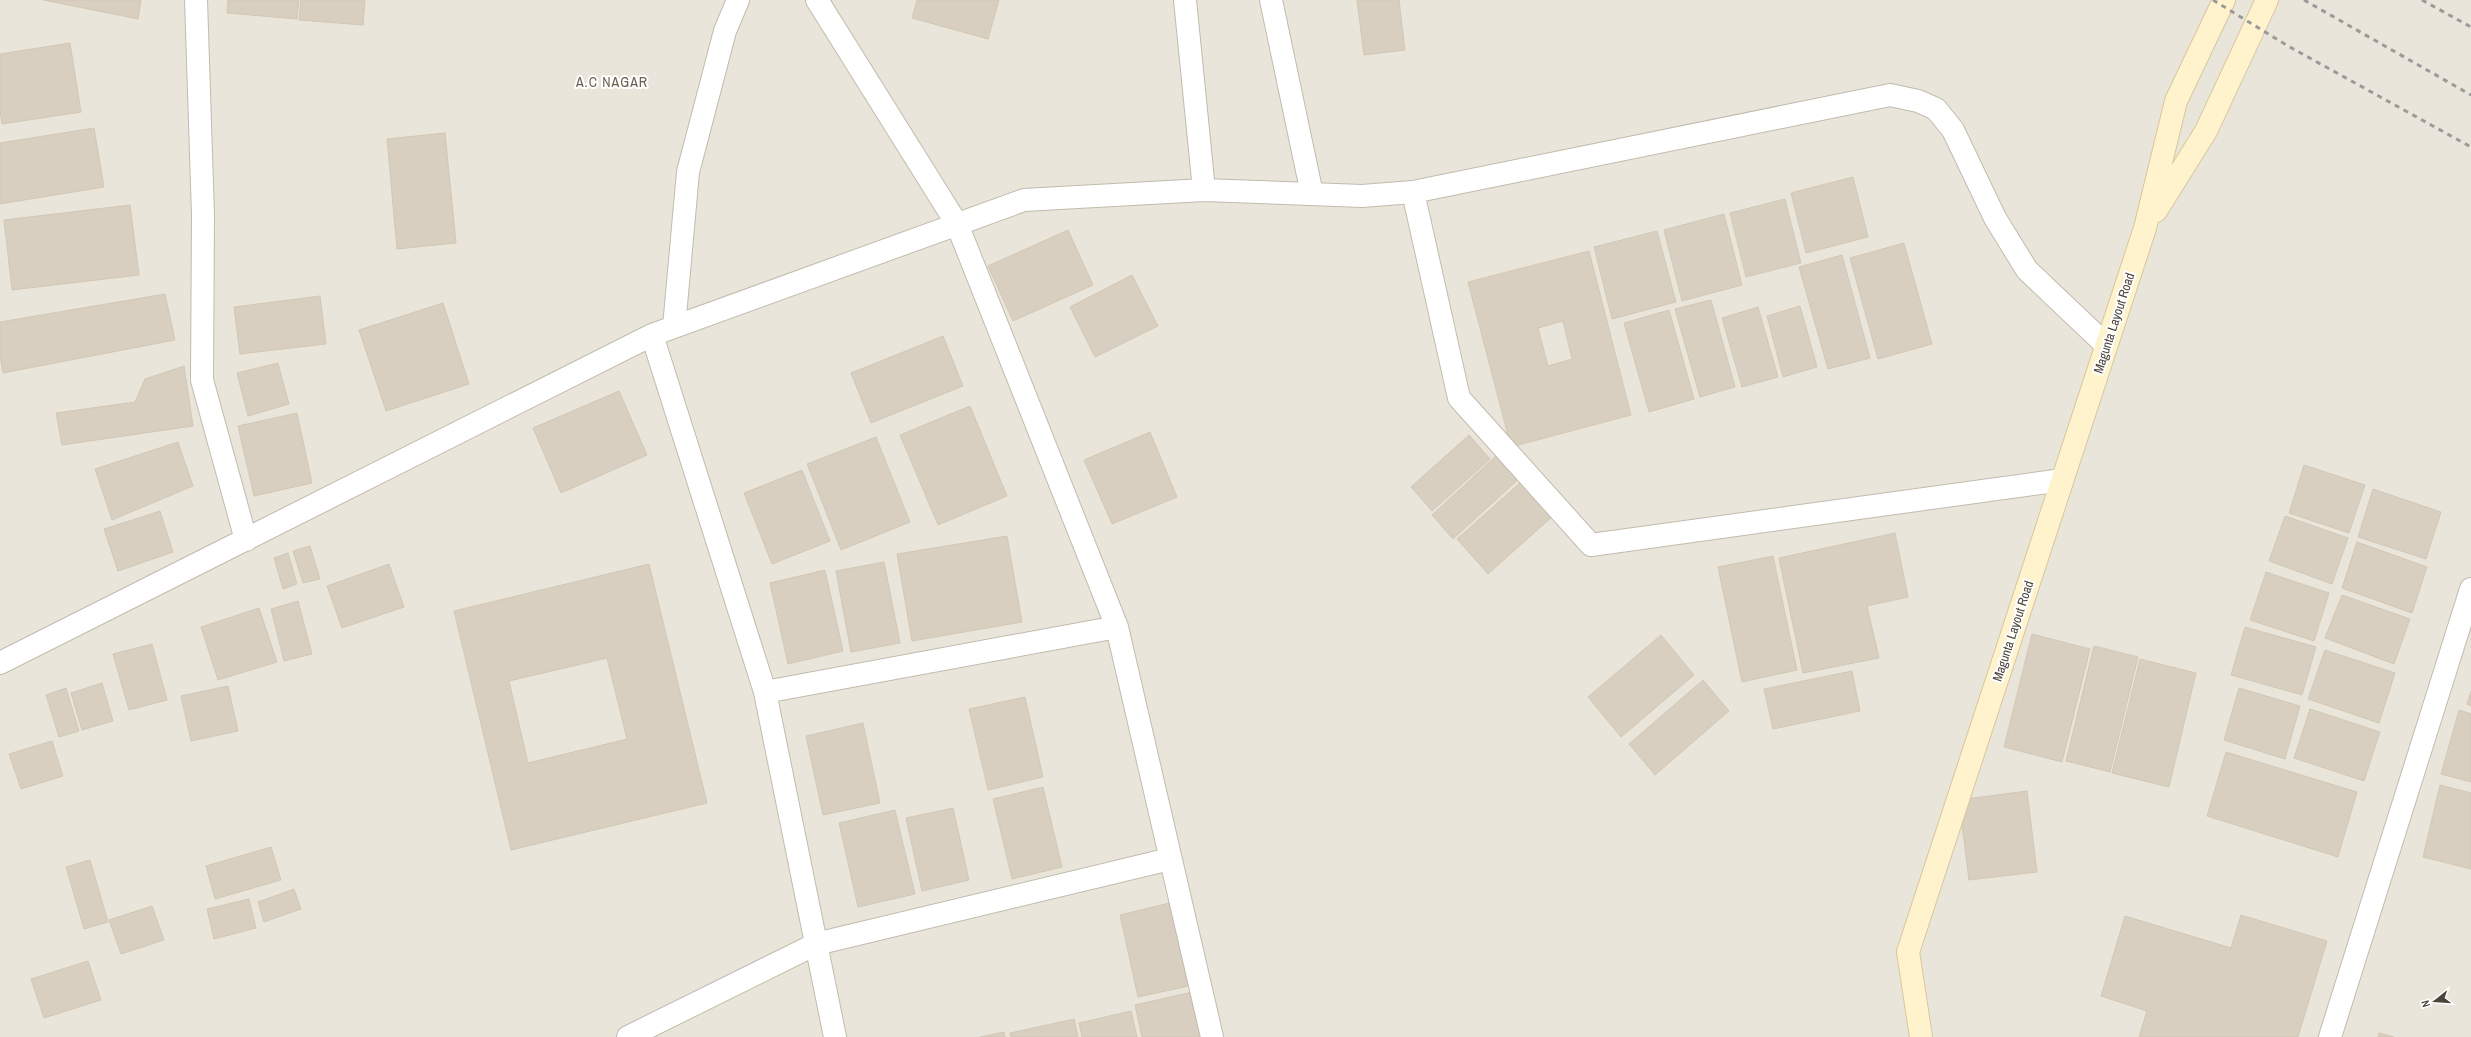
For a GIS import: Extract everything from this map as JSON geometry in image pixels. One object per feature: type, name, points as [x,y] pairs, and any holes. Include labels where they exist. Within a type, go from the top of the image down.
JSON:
[{"type":"street","points":[[196,0],[203,215],[202,380],[246,540]]},
{"type":"street","points":[[674,327],[688,172],[725,31],[738,0]]},
{"type":"street","points":[[817,0],[957,224],[1117,627],[1212,1037]]},
{"type":"street","points":[[1186,0],[1204,190]]},
{"type":"street","points":[[1271,0],[1312,194]]},
{"type":"street","name":"Magunta Layout Road","points":[[1921,1037],[1908,952],[2145,228],[2176,101],[2224,0]]},
{"type":"street","name":"Magunta Layout Road","points":[[2145,228],[2206,131],[2267,0]]},
{"type":"street","points":[[0,663],[652,335],[1024,200],[1204,190],[1362,196],[1413,192],[1865,98],[1890,95],[1918,101],[1936,109],[1953,130],[1995,218],[2027,270],[2106,345]]},
{"type":"street","points":[[1413,192],[1459,398],[1590,545],[2062,480]]},
{"type":"street","points":[[652,335],[765,692],[834,1037]]},
{"type":"street","points":[[2330,1037],[2471,589]]},
{"type":"street","points":[[765,692],[1117,627]]},
{"type":"street","points":[[628,1037],[816,944],[1170,859]]},
{"type":"shaded area","points":[[0,0],[2471,0],[2471,1037],[0,1037]]},
{"type":"building","points":[[43,0],[141,0],[138,19]]},
{"type":"building","points":[[228,0],[299,0],[297,19],[227,13]]},
{"type":"building","points":[[301,0],[365,0],[363,25],[299,20]]},
{"type":"building","points":[[917,0],[999,0],[988,39],[912,18]]},
{"type":"building","points":[[1357,0],[1399,0],[1405,50],[1364,55]]},
{"type":"building","points":[[70,43],[81,112],[2,124],[0,111],[0,54]]},
{"type":"building","points":[[94,128],[104,187],[0,204],[0,143]]},
{"type":"building","points":[[445,133],[456,243],[397,249],[387,139]]},
{"type":"building","points":[[1853,177],[1868,237],[1806,253],[1791,193]]},
{"type":"building","points":[[1785,199],[1801,263],[1746,277],[1730,213]]},
{"type":"building","points":[[130,205],[139,275],[12,290],[4,220]]},
{"type":"building","points":[[1724,214],[1742,285],[1682,301],[1664,230]]},
{"type":"building","points":[[1068,230],[1093,285],[1013,321],[988,266]]},
{"type":"building","points":[[1657,231],[1676,302],[1612,319],[1594,247]]},
{"type":"building","points":[[1904,243],[1932,344],[1878,359],[1850,258]]},
{"type":"building","points":[[1589,251],[1631,415],[1511,447],[1468,282]],"holes":[[[1563,321],[1572,359],[1548,366],[1538,328]]]},
{"type":"building","points":[[1842,255],[1870,358],[1828,369],[1799,267]]},
{"type":"building","points":[[1132,275],[1158,326],[1095,357],[1070,307]]},
{"type":"building","points":[[165,294],[175,340],[3,373],[0,356],[0,322]]},
{"type":"building","points":[[320,296],[326,344],[240,354],[234,307]]},
{"type":"building","points":[[1711,300],[1735,387],[1700,397],[1675,309]]},
{"type":"building","points":[[443,303],[469,384],[386,411],[359,330]]},
{"type":"building","points":[[1800,306],[1817,367],[1783,377],[1767,316]]},
{"type":"building","points":[[1758,307],[1778,377],[1742,387],[1722,318]]},
{"type":"building","points":[[1669,310],[1694,399],[1649,412],[1624,323]]},
{"type":"building","points":[[943,336],[963,386],[871,423],[851,373]]},
{"type":"building","points":[[278,363],[289,404],[248,416],[237,373]]},
{"type":"building","points":[[184,366],[193,426],[62,445],[56,413],[135,402],[145,379]]},
{"type":"building","points":[[619,391],[647,455],[561,493],[533,428]]},
{"type":"building","points":[[970,406],[1007,496],[938,525],[900,435]]},
{"type":"building","points":[[297,413],[312,483],[254,496],[238,426]]},
{"type":"building","points":[[1150,432],[1177,497],[1112,524],[1084,460]]},
{"type":"building","points":[[1469,435],[1490,459],[1432,511],[1411,487]]},
{"type":"building","points":[[876,437],[910,522],[841,550],[807,464]]},
{"type":"building","points":[[178,442],[193,486],[112,520],[95,469]]},
{"type":"building","points":[[1498,454],[1520,478],[1453,539],[1432,515]]},
{"type":"building","points":[[2304,465],[2365,485],[2349,533],[2289,513]]},
{"type":"building","points":[[802,470],[830,541],[772,564],[744,493]]},
{"type":"building","points":[[1522,481],[1553,516],[1488,574],[1457,539]]},
{"type":"building","points":[[2373,489],[2441,512],[2426,559],[2358,537]]},
{"type":"building","points":[[160,511],[173,552],[118,571],[104,529]]},
{"type":"building","points":[[2285,516],[2348,538],[2332,584],[2269,561]]},
{"type":"building","points":[[1895,533],[1908,597],[1867,606],[1879,658],[1803,673],[1779,558]]},
{"type":"building","points":[[1007,536],[1022,622],[912,641],[897,554]]},
{"type":"building","points":[[2357,542],[2427,567],[2412,613],[2342,588]]},
{"type":"building","points":[[310,546],[320,579],[303,583],[293,551]]},
{"type":"building","points":[[288,553],[297,584],[283,589],[274,558]]},
{"type":"building","points":[[1773,556],[1797,670],[1742,682],[1718,567]]},
{"type":"building","points":[[884,562],[900,643],[851,652],[836,571]]},
{"type":"building","points":[[389,564],[404,607],[342,628],[327,586]]},
{"type":"building","points":[[649,564],[707,803],[511,850],[454,611]],"holes":[[[607,658],[627,739],[528,763],[509,681]]]},
{"type":"building","points":[[825,570],[843,651],[788,664],[770,583]]},
{"type":"building","points":[[2266,572],[2329,593],[2314,641],[2250,620]]},
{"type":"building","points":[[2342,595],[2410,619],[2394,664],[2325,638]]},
{"type":"building","points":[[298,601],[312,654],[284,661],[271,609]]},
{"type":"building","points":[[259,608],[277,662],[218,680],[201,627]]},
{"type":"building","points":[[2245,627],[2316,647],[2302,695],[2231,675]]},
{"type":"building","points":[[2032,634],[2090,649],[2062,762],[2004,747]]},
{"type":"building","points":[[1661,635],[1694,675],[1621,737],[1588,697]]},
{"type":"building","points":[[152,644],[167,700],[129,710],[113,654]]},
{"type":"building","points":[[2094,646],[2138,657],[2110,772],[2066,761]]},
{"type":"building","points":[[2325,650],[2395,673],[2379,723],[2308,699]]},
{"type":"building","points":[[2140,659],[2196,673],[2169,787],[2112,773]]},
{"type":"building","points":[[1852,671],[1860,711],[1773,729],[1764,689]]},
{"type":"building","points":[[1703,680],[1729,711],[1655,775],[1629,744]]},
{"type":"building","points":[[102,683],[113,721],[82,730],[71,693]]},
{"type":"building","points":[[228,686],[238,731],[191,741],[181,696]]},
{"type":"building","points":[[66,688],[79,731],[59,737],[46,695]]},
{"type":"building","points":[[2239,688],[2300,706],[2285,759],[2224,740]]},
{"type":"building","points":[[2471,691],[2471,706],[2467,704]]},
{"type":"building","points":[[1025,697],[1043,777],[988,790],[969,709]]},
{"type":"building","points":[[2310,709],[2380,732],[2364,781],[2294,758]]},
{"type":"building","points":[[2459,710],[2471,714],[2471,782],[2441,774]]},
{"type":"building","points":[[863,723],[880,803],[823,815],[806,736]]},
{"type":"building","points":[[52,741],[63,776],[21,789],[9,754]]},
{"type":"building","points":[[2226,752],[2357,792],[2338,857],[2207,816]]},
{"type":"building","points":[[2440,785],[2471,793],[2471,869],[2423,857]]},
{"type":"building","points":[[1043,787],[1062,867],[1012,879],[993,799]]},
{"type":"building","points":[[2027,791],[2037,872],[1969,880],[1959,800]]},
{"type":"building","points":[[953,808],[969,880],[922,891],[906,818]]},
{"type":"building","points":[[895,810],[915,894],[858,907],[839,823]]},
{"type":"building","points":[[271,847],[281,880],[215,899],[206,866]]},
{"type":"building","points":[[90,860],[108,922],[84,929],[66,867]]},
{"type":"building","points":[[294,889],[301,909],[264,922],[258,902]]},
{"type":"building","points":[[249,899],[256,928],[214,939],[207,909]]},
{"type":"building","points":[[1174,902],[1193,985],[1138,997],[1120,915]]},
{"type":"building","points":[[152,906],[164,940],[121,954],[109,920]]},
{"type":"building","points":[[2241,915],[2327,941],[2298,1037],[2139,1037],[2147,1011],[2101,996],[2125,916],[2231,948]]},
{"type":"building","points":[[88,961],[101,1000],[44,1018],[31,979]]},
{"type":"building","points":[[1192,992],[1202,1037],[1142,1037],[1135,1005]]},
{"type":"building","points":[[1131,1011],[1137,1037],[1082,1037],[1079,1023]]},
{"type":"building","points":[[1074,1019],[1078,1037],[1011,1037],[1010,1033]]},
{"type":"building","points":[[1004,1032],[1005,1037],[980,1037]]},
{"type":"building","points":[[2379,1033],[2394,1037],[2378,1037]]},
{"type":"railway","points":[[2213,0],[2288,46],[2471,147]]},
{"type":"railway","points":[[2304,0],[2471,95]]},
{"type":"railway","points":[[2422,0],[2471,27]]},
{"type":"district","name":"A.C NAGAR","points":[[612,82]]}]
